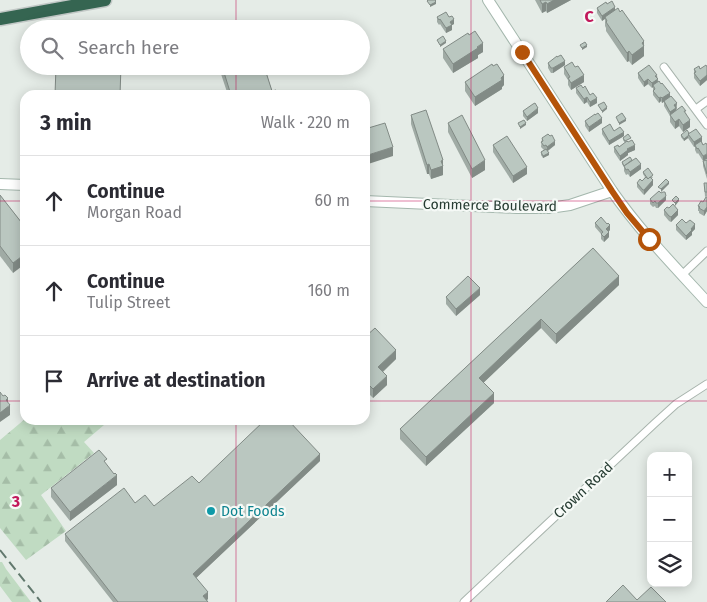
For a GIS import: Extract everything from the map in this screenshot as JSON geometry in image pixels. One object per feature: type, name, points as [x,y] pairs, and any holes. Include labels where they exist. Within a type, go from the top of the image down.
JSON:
[{"type":"highway","points":[[0,19],[105,0]]},
{"type":"street","points":[[488,0],[612,191],[638,226],[707,302]]},
{"type":"street","points":[[664,67],[707,125]]},
{"type":"street","points":[[696,109],[707,101]]},
{"type":"street","points":[[0,184],[20,185]]},
{"type":"street","name":"Commerce Boulevard","points":[[370,201],[549,208],[570,205],[612,191]]},
{"type":"street","points":[[682,275],[707,251]]},
{"type":"street","name":"Crown Road","points":[[464,602],[676,404],[707,384]]},
{"type":"green space","points":[[20,423],[20,425],[104,425],[84,442],[94,453],[41,495],[66,531],[26,560],[0,528],[0,440]]},
{"type":"green space","points":[[0,562],[2,562],[31,602],[12,602],[0,586]]},
{"type":"building","points":[[428,0],[436,0],[436,2],[430,5]]},
{"type":"building","points":[[540,0],[554,0],[547,4],[546,2],[542,4]]},
{"type":"building","points":[[612,1],[615,7],[602,16],[597,8],[606,2],[607,4]]},
{"type":"building","points":[[618,8],[620,12],[622,10],[644,41],[642,43],[644,46],[632,55],[629,51],[627,53],[606,22],[605,17]]},
{"type":"building","points":[[446,12],[449,17],[452,16],[454,19],[450,22],[452,25],[446,28],[437,17]]},
{"type":"building","points":[[475,31],[483,43],[453,64],[443,49],[468,33],[469,35]]},
{"type":"building","points":[[443,36],[446,41],[440,45],[437,40]]},
{"type":"building","points":[[585,42],[587,45],[582,48],[580,45]]},
{"type":"building","points":[[561,55],[565,61],[551,68],[548,63]]},
{"type":"building","points":[[572,62],[575,67],[578,66],[584,75],[571,83],[564,67]]},
{"type":"building","points":[[492,64],[493,66],[497,64],[504,75],[501,78],[502,80],[475,97],[465,82]]},
{"type":"building","points":[[649,65],[658,79],[652,83],[648,79],[644,82],[638,73]]},
{"type":"building","points":[[706,65],[707,75],[700,81],[694,73],[696,72],[694,69],[699,66],[700,69]]},
{"type":"building","points":[[56,75],[121,75],[120,90],[55,90]]},
{"type":"building","points":[[225,75],[267,75],[272,90],[229,90]]},
{"type":"building","points":[[659,81],[670,93],[662,98],[659,98],[653,91],[655,89],[653,85]]},
{"type":"building","points":[[581,85],[583,88],[585,86],[590,95],[593,93],[597,98],[590,102],[587,97],[584,99],[576,88]]},
{"type":"building","points":[[671,96],[677,103],[674,105],[676,108],[670,112],[664,101]]},
{"type":"building","points":[[604,102],[607,107],[602,111],[598,105]]},
{"type":"building","points":[[535,103],[538,108],[527,117],[523,111]]},
{"type":"building","points":[[682,106],[690,120],[683,125],[679,119],[675,122],[670,115]]},
{"type":"building","points":[[426,110],[443,160],[441,161],[443,166],[431,170],[429,164],[427,165],[411,115]]},
{"type":"building","points":[[598,113],[602,118],[589,127],[585,121]]},
{"type":"building","points":[[622,113],[626,119],[619,123],[616,117]]},
{"type":"building","points":[[462,115],[485,160],[472,169],[448,123]]},
{"type":"building","points":[[524,120],[526,123],[520,127],[518,123]]},
{"type":"building","points":[[385,123],[393,147],[370,154],[370,128]]},
{"type":"building","points":[[610,124],[614,131],[620,127],[624,132],[609,141],[602,129]]},
{"type":"building","points":[[696,129],[702,137],[694,142],[688,134]]},
{"type":"building","points":[[687,130],[689,135],[684,139],[681,135]]},
{"type":"building","points":[[548,134],[552,135],[555,141],[547,147],[541,142],[543,141],[542,138]]},
{"type":"building","points":[[628,134],[631,138],[625,141],[623,138]]},
{"type":"building","points":[[507,136],[527,167],[513,176],[493,145]]},
{"type":"building","points":[[632,140],[635,145],[627,149],[620,156],[614,147],[618,145],[619,147]]},
{"type":"building","points":[[701,141],[703,145],[706,143],[707,145],[707,154],[703,156],[695,145]]},
{"type":"building","points":[[546,149],[549,153],[543,156],[541,152]]},
{"type":"building","points":[[630,157],[632,160],[624,166],[622,162]]},
{"type":"building","points":[[636,158],[641,164],[630,172],[628,169],[626,170],[624,166]]},
{"type":"building","points":[[707,160],[707,174],[703,161]]},
{"type":"building","points":[[648,168],[653,175],[648,179],[643,172]]},
{"type":"building","points":[[646,177],[648,179],[650,177],[653,180],[643,190],[637,183],[640,179],[642,181]]},
{"type":"building","points":[[666,179],[669,182],[661,189],[658,187]]},
{"type":"building","points":[[704,183],[707,183],[707,192],[705,192]]},
{"type":"building","points":[[659,191],[661,193],[665,192],[666,196],[658,203],[655,201],[653,203],[650,199]]},
{"type":"building","points":[[0,195],[20,221],[20,258],[13,263],[0,246]]},
{"type":"building","points":[[676,196],[679,199],[675,203],[672,200]]},
{"type":"building","points":[[706,197],[707,207],[704,211],[698,206]]},
{"type":"building","points":[[673,204],[678,210],[671,217],[664,210]]},
{"type":"building","points":[[601,217],[610,225],[606,229],[609,232],[604,237],[601,234],[603,232],[595,223]]},
{"type":"building","points":[[682,219],[686,223],[690,220],[695,224],[686,236],[676,225]]},
{"type":"building","points":[[593,248],[619,276],[556,334],[541,319],[479,378],[494,393],[426,457],[400,429]]},
{"type":"building","points":[[468,276],[480,288],[456,309],[446,297]]},
{"type":"building","points":[[375,328],[396,350],[378,367],[387,376],[373,389],[370,386],[370,332]]},
{"type":"building","points":[[0,392],[8,398],[6,400],[10,405],[0,413]]},
{"type":"building","name":"Dot Foods","points":[[260,425],[293,425],[320,454],[193,574],[208,592],[203,596],[208,602],[118,602],[65,534],[124,488],[135,503],[145,495],[154,506],[192,476],[199,483]]},
{"type":"building","points":[[99,450],[107,459],[104,461],[114,474],[117,475],[70,512],[51,488]]},
{"type":"building","points":[[623,585],[637,600],[651,587],[666,602],[606,602]]},
{"type":"railway","points":[[0,550],[41,602]]},
{"type":"place","name":"Dot Foods","points":[[211,511]]},
{"type":"route","points":[[522,52],[612,191],[627,213],[649,239]]}]
